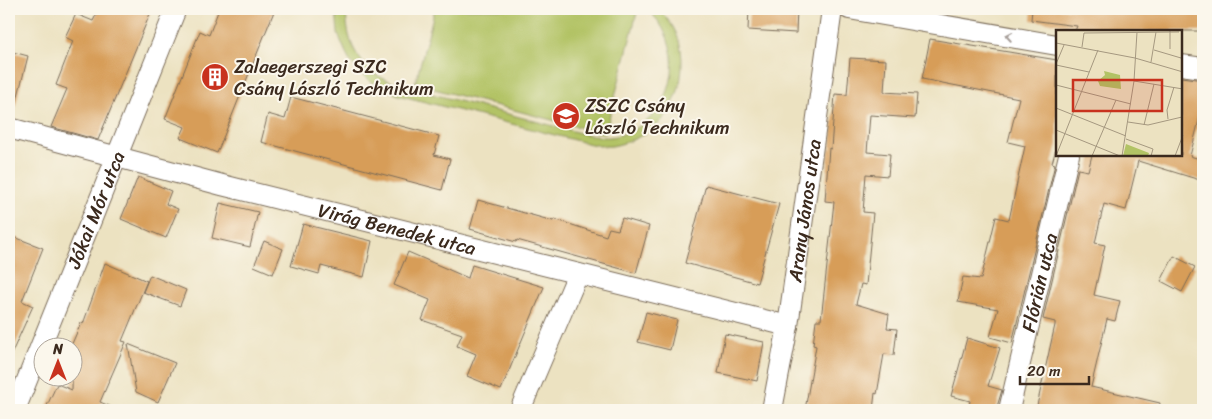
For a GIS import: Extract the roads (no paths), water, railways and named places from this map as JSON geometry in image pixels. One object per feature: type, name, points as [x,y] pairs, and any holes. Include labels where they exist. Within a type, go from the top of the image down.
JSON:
[{"type":"street","name":"Jókai Mór utca","points":[[15,410],[176,9]]},
{"type":"street","name":"Arany János utca","points":[[772,410],[788,326],[832,9]]},
{"type":"street","points":[[849,9],[1056,45]]},
{"type":"street","points":[[1182,65],[1203,68]]},
{"type":"street","name":"Virág Benedek utca","points":[[9,128],[232,187],[788,326]]},
{"type":"street","name":"Flórián utca","points":[[1009,410],[1069,156]]},
{"type":"street","points":[[520,410],[578,274]]},
{"type":"place","name":"Zalaegerszegi SZC Csány László Technikum","points":[[215,77]]},
{"type":"place","name":"ZSZC Csány László Technikum","points":[[566,116]]}]
